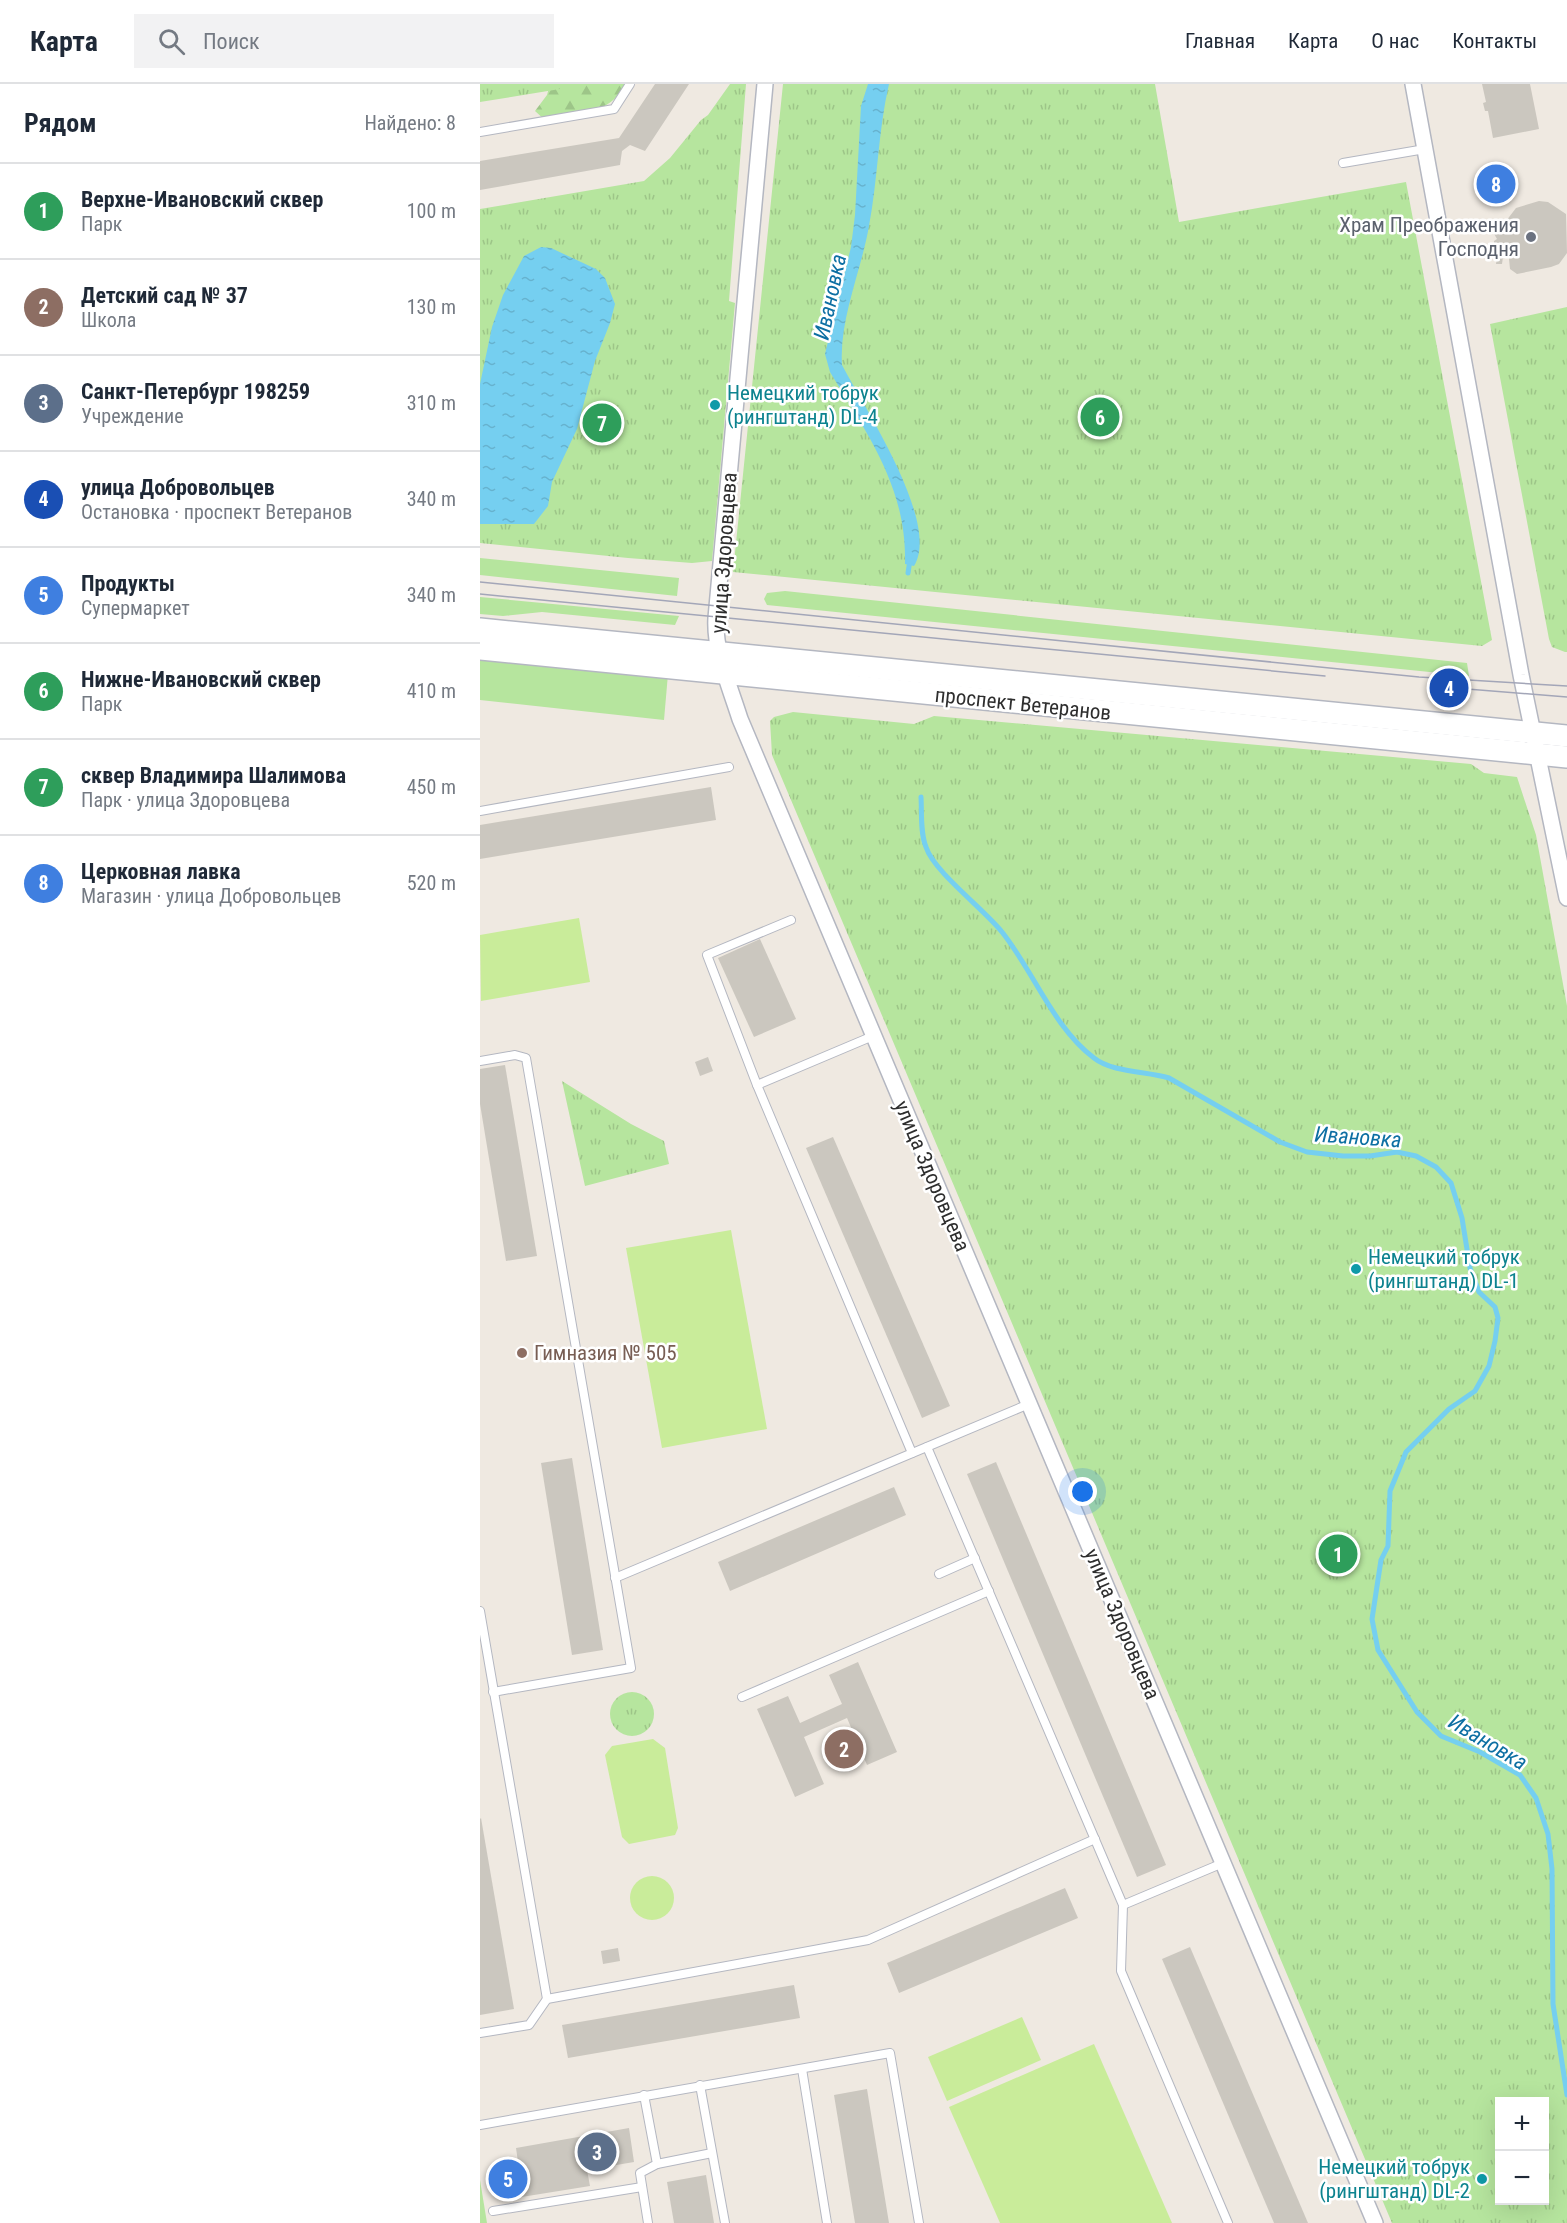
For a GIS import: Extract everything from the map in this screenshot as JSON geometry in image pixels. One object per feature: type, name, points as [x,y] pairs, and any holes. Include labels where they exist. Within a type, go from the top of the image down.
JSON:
[{"type":"main road","name":"проспект Ветеранов","points":[[480,629],[720,651],[1535,745],[1567,757]]},
{"type":"main road","name":"проспект Ветеранов","points":[[480,649],[726,674],[1535,745],[1567,736]]},
{"type":"street","name":"улица Здоровцева","points":[[765,84],[715,632],[726,674],[740,719],[1375,2223]]},
{"type":"street","points":[[1413,84],[1535,745],[1567,898]]},
{"type":"lane","points":[[480,132],[614,109],[630,84]]},
{"type":"lane","points":[[1343,163],[1425,149]]},
{"type":"lane","points":[[480,811],[729,767]]},
{"type":"lane","points":[[791,920],[707,955],[757,1085],[912,1453]]},
{"type":"lane","points":[[757,1085],[873,1036]]},
{"type":"lane","points":[[480,1061],[516,1055],[526,1058],[631,1668],[493,1692]]},
{"type":"lane","points":[[615,1578],[1029,1404]]},
{"type":"lane","points":[[927,1447],[1123,1905],[1121,1971],[1228,2223]]},
{"type":"lane","points":[[939,1574],[975,1558]]},
{"type":"lane","points":[[742,1697],[989,1591]]},
{"type":"lane","points":[[480,1611],[547,1999],[529,2025],[480,2034]]},
{"type":"lane","points":[[547,1999],[868,1940],[1095,1839]]},
{"type":"lane","points":[[1123,1905],[1223,1863]]},
{"type":"lane","points":[[480,2125],[890,2053],[919,2223]]},
{"type":"lane","points":[[802,2069],[827,2223]]},
{"type":"lane","points":[[700,2085],[725,2223]]},
{"type":"lane","points":[[644,2095],[657,2164]]},
{"type":"lane","points":[[648,2223],[640,2173],[657,2164],[712,2153]]},
{"type":"lane","points":[[493,2211],[642,2187]]},
{"type":"green space","points":[[480,84],[560,84],[560,89],[480,102]]},
{"type":"green space","points":[[550,84],[628,84],[620,94],[602,108],[570,118],[546,121],[535,111],[547,95]]},
{"type":"green space","points":[[730,84],[746,84],[729,301],[735,303],[712,561],[692,563],[480,543],[480,209],[644,181],[670,158],[701,120],[708,115]]},
{"type":"green space","points":[[783,84],[1155,84],[1179,222],[1406,182],[1492,640],[1482,646],[733,572]]},
{"type":"green space","points":[[1567,307],[1567,652],[1565,652],[1552,647],[1549,639],[1490,324]]},
{"type":"green space","points":[[480,558],[679,578],[677,596],[480,575]]},
{"type":"green space","points":[[785,591],[1467,663],[1469,676],[767,605],[764,599],[767,593]]},
{"type":"green space","points":[[480,597],[679,616],[675,625],[542,612],[503,616],[480,614]]},
{"type":"green space","points":[[480,659],[668,674],[664,720],[480,700]]},
{"type":"green space","points":[[793,712],[914,724],[934,716],[1471,764],[1484,773],[1517,777],[1536,835],[1567,1006],[1567,2223],[1392,2223],[772,755],[770,721],[774,717]]},
{"type":"green space","points":[[579,918],[590,982],[481,1001],[480,935]]},
{"type":"green space","points":[[562,1081],[631,1124],[664,1141],[669,1164],[585,1186]]},
{"type":"green space","points":[[731,1230],[767,1429],[662,1448],[626,1248]]},
{"type":"green space","points":[[632,1692],[647,1699],[654,1714],[647,1729],[632,1736],[617,1729],[610,1714],[617,1699]]},
{"type":"green space","points":[[653,1739],[665,1748],[678,1828],[675,1835],[629,1844],[622,1837],[605,1755],[612,1746]]},
{"type":"green space","points":[[652,1876],[667,1883],[674,1898],[667,1913],[652,1920],[637,1913],[630,1898],[637,1883]]},
{"type":"green space","points":[[1022,2017],[1041,2060],[947,2101],[928,2057]]},
{"type":"green space","points":[[1094,2044],[1172,2223],[1000,2223],[949,2107]]},
{"type":"green space","points":[[480,2180],[487,2223],[480,2223]]},
{"type":"water","name":"Ивановка","points":[[868,84],[889,84],[882,119],[869,226],[844,330],[842,365],[882,436],[909,495],[917,522],[920,547],[914,566],[905,564],[904,537],[892,486],[871,440],[830,372],[825,354],[851,247],[861,106]]},
{"type":"water","points":[[541,247],[551,248],[596,269],[605,278],[615,304],[595,361],[577,429],[552,482],[548,506],[534,524],[480,524],[480,384],[492,327],[503,295],[524,256]]},
{"type":"building","points":[[655,84],[689,84],[645,151],[630,145],[622,151],[620,165],[480,190],[480,161],[619,138]]},
{"type":"building","points":[[1482,84],[1530,84],[1539,129],[1493,138],[1488,111],[1485,111],[1483,103],[1486,102]]},
{"type":"building","points":[[1505,173],[1508,188],[1486,193],[1483,177]]},
{"type":"building","name":"Храм Преображения Господня","points":[[1539,201],[1548,202],[1566,214],[1567,253],[1559,264],[1517,274],[1510,269],[1508,249],[1504,250],[1502,264],[1496,264],[1499,247],[1494,246],[1494,241],[1497,239],[1489,225],[1494,222],[1501,234],[1505,234],[1503,225],[1516,208]]},
{"type":"building","points":[[711,787],[716,820],[480,859],[480,825]]},
{"type":"building","points":[[760,939],[796,1019],[754,1037],[718,958]]},
{"type":"building","points":[[708,1057],[713,1071],[700,1076],[695,1062]]},
{"type":"building","points":[[505,1065],[537,1256],[506,1261],[480,1104],[480,1069]]},
{"type":"building","points":[[833,1137],[950,1406],[922,1418],[806,1148]]},
{"type":"building","points":[[572,1458],[603,1650],[572,1655],[541,1463]]},
{"type":"building","points":[[996,1462],[1166,1865],[1137,1877],[967,1474]]},
{"type":"building","points":[[894,1487],[906,1515],[730,1591],[718,1562]]},
{"type":"building","points":[[858,1662],[897,1752],[867,1765],[847,1718],[804,1737],[824,1784],[795,1797],[757,1709],[788,1696],[800,1723],[842,1704],[829,1675]]},
{"type":"building","points":[[480,1819],[514,2009],[480,2015]]},
{"type":"building","points":[[1065,1888],[1078,1918],[899,1993],[887,1963]]},
{"type":"building","points":[[1190,1947],[1308,2223],[1274,2223],[1162,1959]]},
{"type":"building","points":[[618,1948],[620,1961],[603,1964],[601,1951]]},
{"type":"building","points":[[794,1985],[800,2018],[568,2058],[562,2025]]},
{"type":"building","points":[[867,2089],[889,2223],[855,2223],[834,2095]]},
{"type":"building","points":[[629,2128],[634,2162],[587,2170],[590,2186],[509,2199],[503,2165],[518,2162],[516,2148]]},
{"type":"building","points":[[706,2175],[714,2223],[674,2223],[667,2182]]},
{"type":"waterway","name":"Ивановка","points":[[908,573],[910,560]]},
{"type":"waterway","name":"Ивановка","points":[[921,797],[923,835],[931,857],[949,879],[1002,932],[1055,1015],[1067,1031],[1094,1058],[1120,1069],[1169,1078],[1280,1142],[1307,1152],[1343,1156],[1370,1156],[1397,1152],[1416,1156],[1436,1167],[1451,1183],[1462,1218],[1470,1268],[1479,1292],[1495,1307],[1498,1318],[1495,1341],[1489,1366],[1475,1391],[1449,1409],[1406,1452],[1390,1491],[1388,1546],[1381,1560],[1372,1619],[1378,1650],[1417,1712],[1441,1736],[1480,1752],[1520,1775],[1536,1798],[1548,1834],[1552,1869],[1553,2004],[1567,2095]]},
{"type":"tram line","points":[[480,582],[1419,677],[1567,686]]},
{"type":"tram line","points":[[480,594],[1325,676]]},
{"type":"tram line","points":[[1430,686],[1567,697]]},
{"type":"place","name":"Церковная лавка","points":[[1496,184]]},
{"type":"place","name":"Храм Преображения Господня","points":[[1531,237]]},
{"type":"place","name":"Немецкий тобрук (рингштанд) DL-4","points":[[715,405]]},
{"type":"place","name":"Нижне-Ивановский сквер","points":[[1100,417]]},
{"type":"place","name":"сквер Владимира Шалимова","points":[[602,423]]},
{"type":"place","name":"улица Добровольцев","points":[[1449,688]]},
{"type":"place","name":"Немецкий тобрук (рингштанд) DL-1","points":[[1356,1269]]},
{"type":"place","name":"Гимназия № 505","points":[[522,1353]]},
{"type":"place","name":"Верхне-Ивановский сквер","points":[[1338,1554]]},
{"type":"place","name":"Детский сад № 37","points":[[844,1749]]},
{"type":"place","name":"Санкт-Петербург 198259","points":[[597,2152]]},
{"type":"place","name":"Продукты","points":[[508,2179]]},
{"type":"place","name":"Немецкий тобрук (рингштанд) DL-2","points":[[1482,2179]]}]
